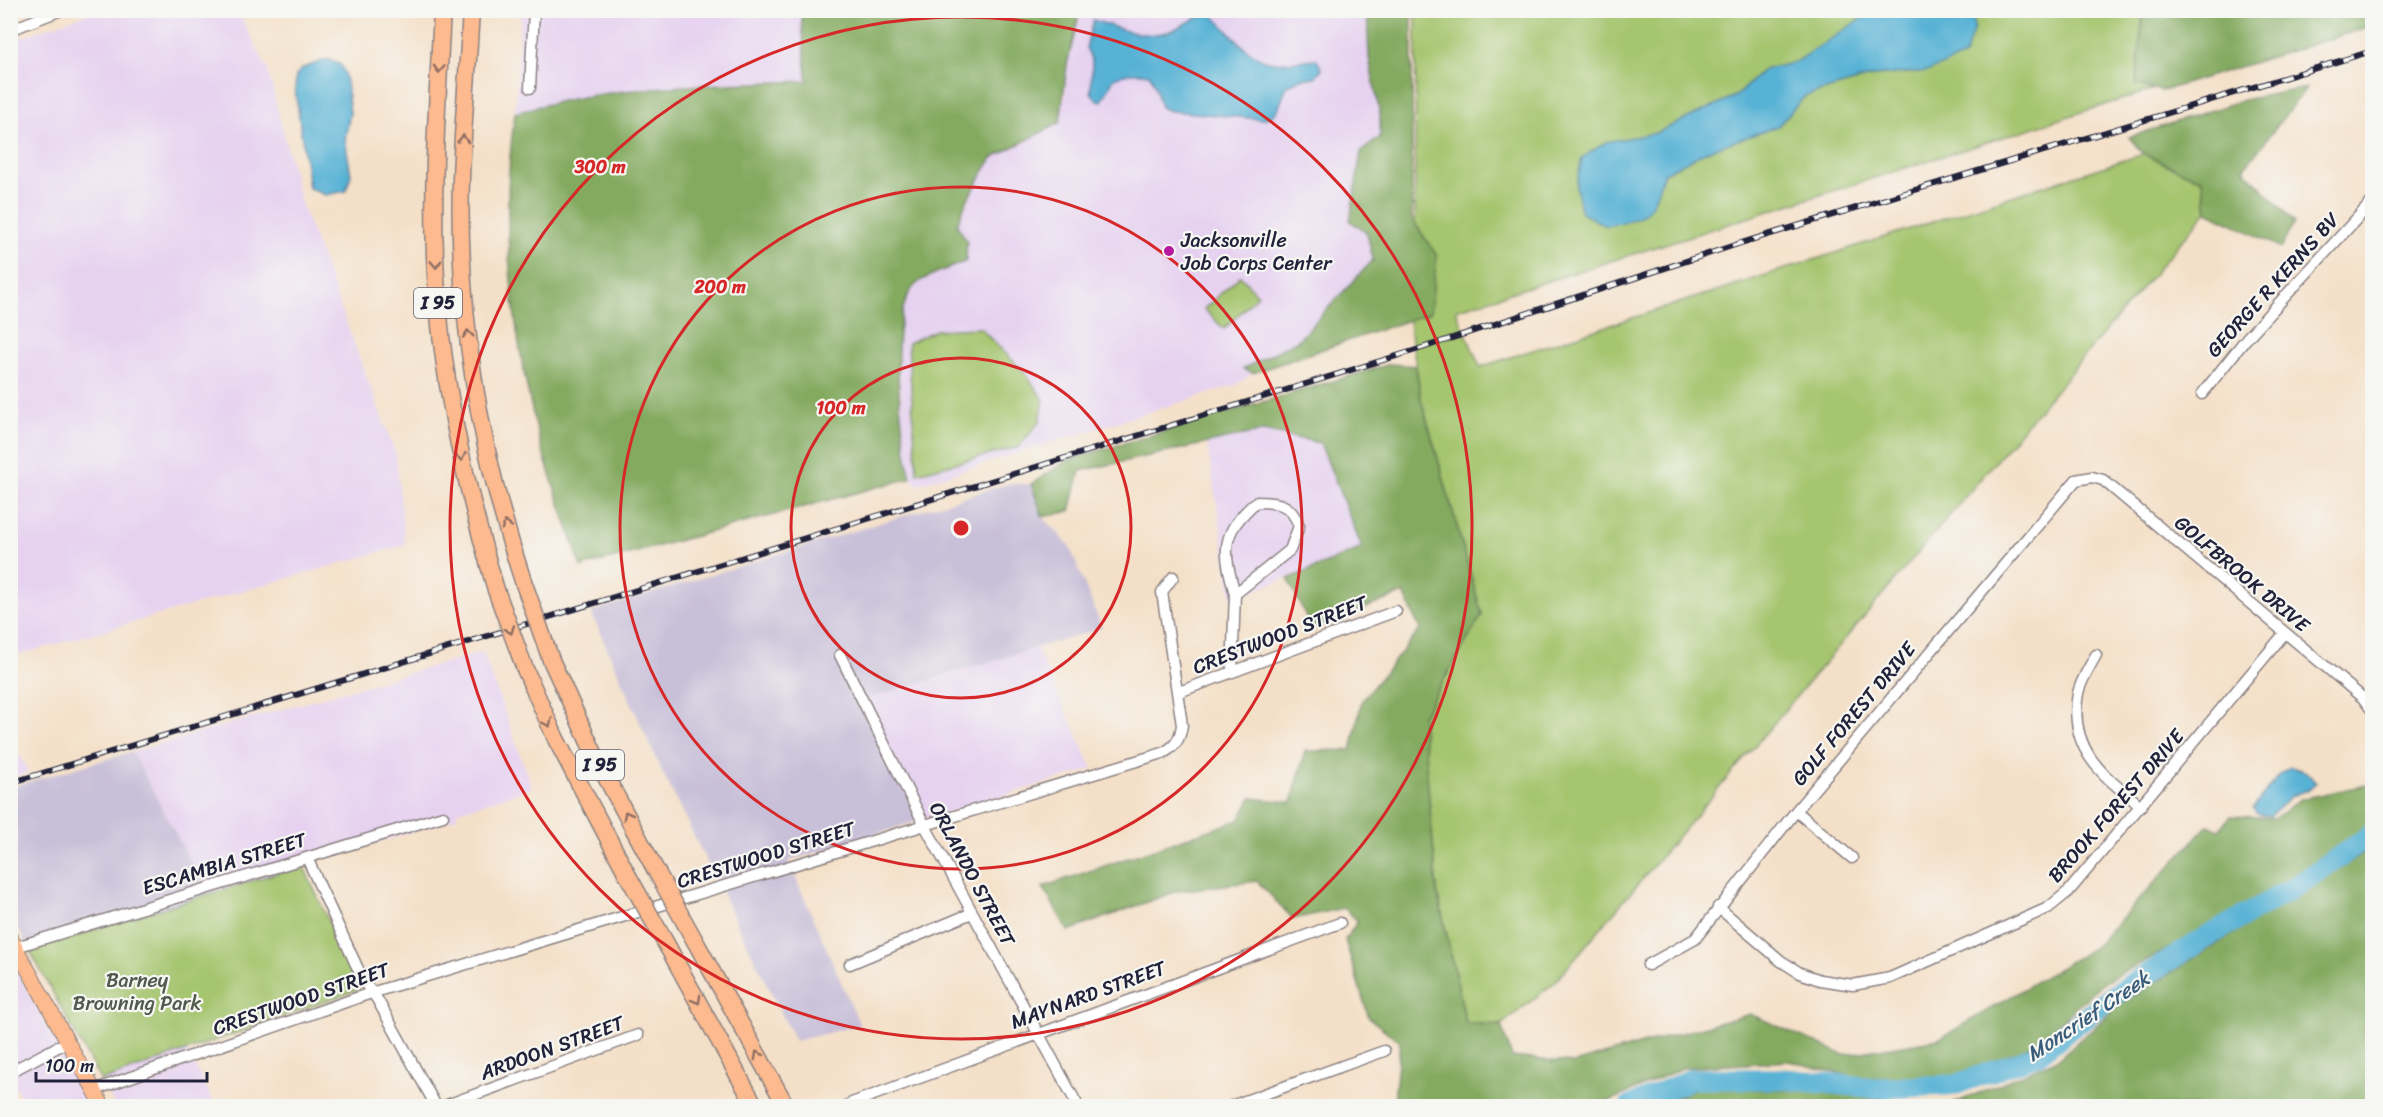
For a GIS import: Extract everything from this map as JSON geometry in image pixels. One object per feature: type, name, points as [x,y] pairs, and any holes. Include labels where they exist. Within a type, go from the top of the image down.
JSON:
[{"type":"highway","name":"I 95","points":[[442,10],[434,174],[435,257],[440,319],[453,422],[496,590],[525,669],[556,739],[628,876],[755,1107]]},
{"type":"highway","name":"I 95","points":[[471,10],[461,179],[465,304],[482,428],[501,508],[523,581],[551,660],[598,762],[786,1107]]},
{"type":"main road","points":[[13,942],[103,1107]]},
{"type":"street","points":[[10,30],[61,10]]},
{"type":"street","points":[[530,88],[534,10]]},
{"type":"street","name":"GEORGE R KERNS BV","points":[[2202,394],[2246,339],[2373,202]]},
{"type":"street","name":"GOLFBROOK DRIVE","points":[[2083,478],[2103,480],[2363,698],[2373,710]]},
{"type":"street","name":"GOLF FOREST DRIVE","points":[[1648,965],[1695,939],[1796,811],[2070,485],[2083,478]]},
{"type":"street","points":[[1232,672],[1235,594],[1226,549],[1235,520],[1256,502],[1287,505],[1295,513],[1299,526],[1290,550],[1235,594]]},
{"type":"street","points":[[1173,577],[1161,592],[1179,692]]},
{"type":"street","name":"CRESTWOOD STREET","points":[[94,1090],[371,993],[1163,753],[1174,747],[1180,736],[1182,725],[1179,692],[1396,611]]},
{"type":"street","name":"BROOK FOREST DRIVE","points":[[1718,907],[1781,961],[1800,973],[1839,984],[1873,983],[1890,978],[2048,908],[2069,891],[2284,634]]},
{"type":"street","name":"ORLANDO STREET","points":[[840,655],[924,824],[1078,1107]]},
{"type":"street","points":[[2096,655],[2078,691],[2079,730],[2087,756],[2095,767],[2141,807]]},
{"type":"street","points":[[1796,811],[1852,858]]},
{"type":"street","name":"ESCAMBIA STREET","points":[[13,942],[307,858],[443,816]]},
{"type":"street","points":[[307,858],[371,993],[436,1107]]},
{"type":"street","points":[[850,964],[972,914]]},
{"type":"street","name":"MAYNARD STREET","points":[[849,1104],[1340,923]]},
{"type":"street","name":"ARDOON STREET","points":[[444,1107],[638,1035]]},
{"type":"street","points":[[10,1072],[67,1042]]},
{"type":"street","points":[[1231,1107],[1384,1051]]},
{"type":"shaded area","points":[[94,11],[238,11],[268,70],[300,200],[396,455],[405,545],[11,657],[11,41]]},
{"type":"shaded area","points":[[521,11],[801,11],[807,81],[671,86],[515,113]]},
{"type":"shaded area","name":"Jacksonville Job Corps Center","points":[[1073,11],[1367,11],[1369,58],[1380,115],[1380,137],[1361,152],[1350,221],[1367,233],[1373,260],[1298,340],[1244,369],[1253,373],[1236,385],[916,485],[911,478],[906,458],[901,404],[898,343],[903,302],[919,282],[966,261],[967,241],[957,225],[978,181],[992,158],[1027,141],[1065,98],[1067,65],[1078,19]]},
{"type":"shaded area","points":[[1263,431],[1319,443],[1363,549],[1232,599],[1207,444]]},
{"type":"shaded area","points":[[1007,484],[1031,484],[1043,517],[1069,545],[1102,628],[860,701],[918,821],[788,861],[860,1025],[795,1041],[657,761],[591,612]]},
{"type":"shaded area","points":[[1036,648],[1093,769],[918,821],[859,701]]},
{"type":"shaded area","points":[[483,652],[532,788],[456,812],[457,818],[208,894],[132,752]]},
{"type":"shaded area","points":[[10,739],[29,772],[11,778],[10,778]]},
{"type":"shaded area","points":[[132,752],[208,894],[29,949],[11,915],[10,787]]},
{"type":"shaded area","points":[[10,958],[90,1105],[26,1106],[11,1079]]},
{"type":"shaded area","points":[[187,1051],[216,1106],[115,1106],[101,1081]]},
{"type":"green space","points":[[1073,10],[1078,19],[1067,65],[1060,123],[992,158],[966,202],[957,225],[967,241],[966,261],[919,282],[908,296],[901,318],[898,374],[903,434],[911,478],[581,567],[540,442],[530,402],[516,320],[508,237],[510,154],[515,113],[551,103],[623,91],[697,85],[807,81],[801,11]]},
{"type":"green space","points":[[1367,11],[1412,11],[1412,219],[1437,256],[1430,313],[1253,373],[1243,369],[1298,340],[1373,260],[1367,233],[1350,221],[1361,152],[1380,137],[1380,115],[1369,58]]},
{"type":"green space","points":[[1416,11],[2154,11],[2152,90],[1456,310],[1480,367],[2143,154],[2202,180],[2207,211],[1555,982],[1501,1025],[1466,1023],[1437,891],[1422,717],[1482,615],[1421,399],[1405,295],[1415,217]]},
{"type":"green space","points":[[2143,11],[2372,11],[2372,26],[2162,91],[2136,85]]},
{"type":"green space","points":[[2306,88],[2244,169],[2294,222],[2281,248],[2207,211],[2202,180],[2143,154],[2129,137],[2243,100]]},
{"type":"green space","points":[[1240,276],[1258,295],[1224,329],[1204,309]]},
{"type":"green space","points":[[980,328],[1025,373],[1044,400],[1040,421],[1019,447],[917,473],[908,343],[936,330]]},
{"type":"green space","points":[[1390,364],[1416,366],[1421,399],[1482,615],[1422,717],[1437,891],[1466,1023],[1501,1025],[1512,1057],[1574,1063],[1750,1014],[1844,1055],[1939,1039],[2095,947],[2208,825],[2220,829],[2231,816],[2275,818],[2300,799],[2372,784],[2372,827],[2295,882],[2103,983],[2034,1045],[1951,1077],[1859,1078],[1789,1061],[1682,1068],[1599,1106],[1390,1106],[1394,1101],[1400,1042],[1369,1018],[1345,940],[1358,921],[1344,908],[1293,919],[1257,881],[1177,891],[1068,931],[1043,887],[1239,820],[1251,798],[1292,802],[1305,751],[1351,750],[1362,700],[1420,630],[1404,593],[1312,629],[1288,579],[1362,548],[1320,443],[1263,431],[1080,471],[1070,511],[1043,517],[1031,484],[1068,460]]},
{"type":"green space","points":[[2372,848],[2372,1106],[1948,1106],[2058,1059],[2120,1004]]},
{"type":"green space","name":"Barney Browning Park","points":[[303,865],[360,989],[101,1081],[29,949]]},
{"type":"green space","points":[[1698,1087],[1800,1090],[1946,1106],[1657,1106]]},
{"type":"water","points":[[1874,10],[1973,11],[1974,29],[1964,56],[1929,71],[1874,76],[1805,96],[1778,126],[1709,150],[1664,173],[1651,206],[1641,216],[1606,226],[1582,213],[1576,187],[1582,158],[1606,142],[1656,133],[1737,95],[1763,70],[1796,62]]},
{"type":"water","points":[[1211,14],[1247,49],[1263,59],[1283,63],[1316,59],[1322,69],[1315,77],[1300,79],[1287,86],[1273,115],[1262,119],[1171,111],[1162,108],[1152,78],[1149,74],[1144,73],[1127,74],[1114,78],[1102,101],[1097,101],[1091,92],[1092,61],[1086,48],[1093,20],[1138,34],[1157,34],[1173,30],[1199,17]]},
{"type":"water","points":[[328,59],[341,65],[345,75],[350,113],[345,139],[351,175],[346,191],[325,195],[309,188],[295,89],[296,75],[303,68]]},
{"type":"water","points":[[2291,767],[2306,772],[2316,783],[2310,789],[2291,796],[2270,816],[2257,814],[2253,808],[2278,776]]},
{"type":"waterway","name":"Moncrief Creek","points":[[1630,1106],[1691,1079],[1783,1079],[1875,1088],[1954,1085],[2037,1055],[2114,995],[2205,938],[2295,887],[2372,834]]},
{"type":"railway","points":[[10,783],[1416,350],[1741,243],[2372,51]]},
{"type":"place","name":"Jacksonville Job Corps Center","points":[[1169,251]]}]
